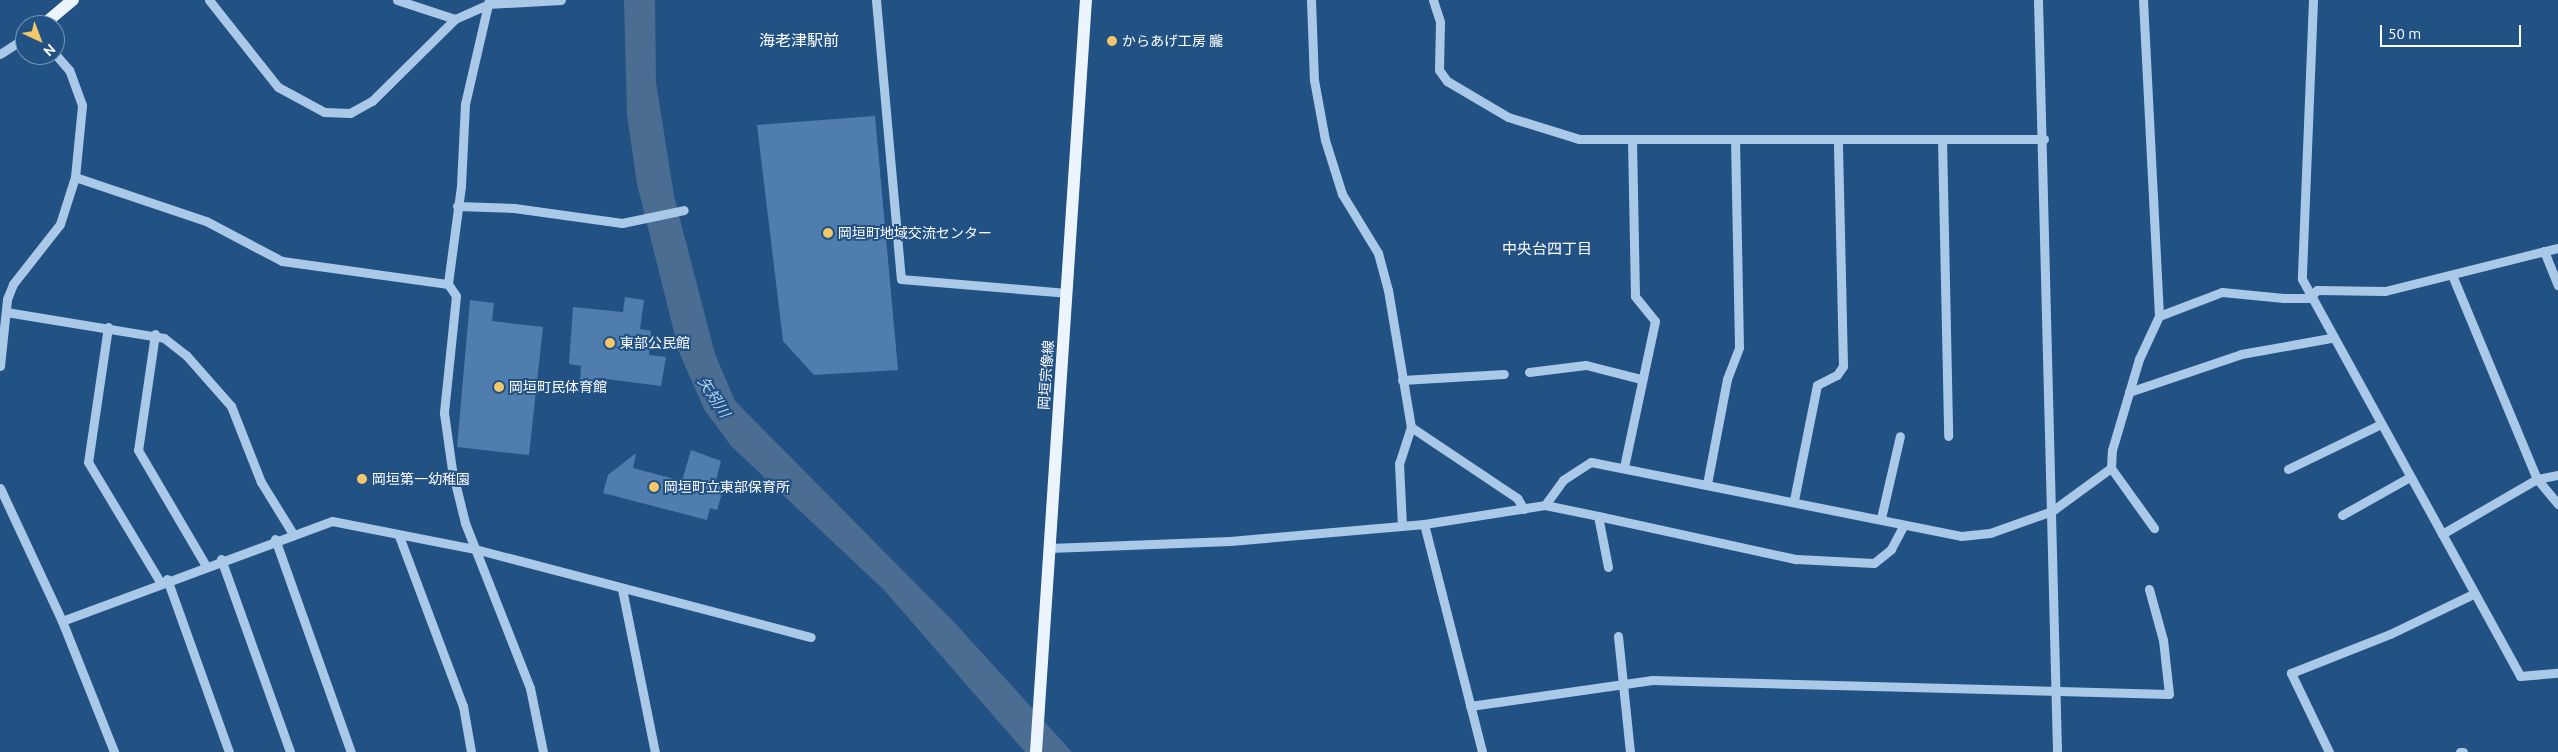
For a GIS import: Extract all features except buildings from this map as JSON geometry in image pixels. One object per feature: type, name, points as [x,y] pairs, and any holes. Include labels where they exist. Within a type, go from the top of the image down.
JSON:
[{"type":"main road","points":[[55,15],[73,0]]},
{"type":"main road","name":"岡垣宗像線","points":[[1036,752],[1086,0]]},
{"type":"street","points":[[209,0],[278,87],[324,112],[350,113],[372,102],[455,19],[488,2],[561,0]]},
{"type":"street","points":[[397,0],[455,19]]},
{"type":"street","points":[[876,0],[901,279],[1066,293]]},
{"type":"street","points":[[1311,0],[1314,80],[1324,133],[1342,194],[1378,253],[1411,427],[1399,463],[1402,526]]},
{"type":"street","points":[[1433,0],[1440,22],[1439,70],[1447,81],[1508,117],[1548,132],[1579,139],[2044,139]]},
{"type":"street","points":[[2038,0],[2044,139],[2057,752]]},
{"type":"street","points":[[2143,0],[2159,316],[2129,392],[2112,450],[2112,468],[2154,528]]},
{"type":"street","points":[[2314,0],[2302,279],[2309,298],[2520,676],[2558,673]]},
{"type":"street","points":[[488,2],[465,104],[457,206],[448,284],[456,296],[444,412],[452,470],[475,548],[530,688],[543,752]]},
{"type":"street","points":[[0,54],[15,44]]},
{"type":"street","points":[[0,366],[6,312],[13,284],[60,224],[75,177],[82,105],[69,70],[65,65]]},
{"type":"street","points":[[1624,467],[1641,379],[1655,322],[1635,296],[1632,139]]},
{"type":"street","points":[[1707,484],[1727,378],[1739,346],[1735,139]]},
{"type":"street","points":[[1794,500],[1817,385],[1837,375],[1843,366],[1838,139]]},
{"type":"street","points":[[1942,140],[1948,436]]},
{"type":"street","points":[[75,177],[206,221],[282,261],[448,284]]},
{"type":"street","points":[[457,206],[642,221],[684,210]]},
{"type":"street","points":[[2159,316],[2222,292],[2309,298],[2317,290],[2385,291],[2558,248]]},
{"type":"street","points":[[2544,251],[2558,285]]},
{"type":"street","points":[[2452,275],[2537,479],[2558,504]]},
{"type":"street","points":[[6,312],[154,334],[186,355],[231,406],[262,482],[293,534]]},
{"type":"street","points":[[108,327],[88,462],[164,581],[229,752]]},
{"type":"street","points":[[154,334],[138,450],[205,564]]},
{"type":"street","points":[[2129,392],[2241,354],[2331,338]]},
{"type":"street","points":[[1529,372],[1586,365],[1641,379]]},
{"type":"street","points":[[1402,380],[1504,374]]},
{"type":"street","points":[[2288,469],[2379,425]]},
{"type":"street","points":[[1411,427],[1516,498],[1524,509]]},
{"type":"street","points":[[1882,518],[1900,436]]},
{"type":"street","points":[[1545,505],[1563,480],[1584,465],[1624,467],[1882,518],[1904,525],[1961,536],[1990,533],[2052,511],[2112,468]]},
{"type":"street","points":[[2442,534],[2537,479],[2558,475]]},
{"type":"street","points":[[2342,515],[2408,478]]},
{"type":"street","points":[[0,488],[62,621],[114,752]]},
{"type":"street","points":[[1050,548],[1230,541],[1424,524],[1545,505],[1770,555],[1874,562],[1891,550],[1904,525]]},
{"type":"street","points":[[1598,516],[1608,567]]},
{"type":"street","points":[[62,621],[205,564],[332,521],[399,536],[475,548],[811,637]]},
{"type":"street","points":[[1424,524],[1482,752]]},
{"type":"street","points":[[399,536],[463,706],[472,752]]},
{"type":"street","points":[[275,539],[351,752]]},
{"type":"street","points":[[221,559],[290,752]]},
{"type":"street","points":[[622,588],[655,752]]},
{"type":"street","points":[[1470,706],[1624,682],[2056,690],[2169,694],[2163,640],[2149,589]]},
{"type":"street","points":[[2330,752],[2291,673],[2390,634],[2473,594]]},
{"type":"street","points":[[1618,636],[1630,752]]},
{"type":"water","name":"矢矧川","points":[[624,0],[655,0],[656,82],[674,196],[715,354],[735,401],[953,621],[1072,752],[1025,752],[884,590],[731,446],[704,409],[679,352],[637,184],[627,115]]},
{"type":"place","name":"からあげ工房 朧","points":[[1112,41]]},
{"type":"place","name":"岡垣町地域交流センター","points":[[828,233]]},
{"type":"place","name":"東部公民館","points":[[610,343]]},
{"type":"place","name":"岡垣町民体育館","points":[[499,387]]},
{"type":"place","name":"岡垣第一幼稚園","points":[[362,479]]},
{"type":"place","name":"岡垣町立東部保育所","points":[[654,487]]},
{"type":"district","name":"海老津駅前","points":[[799,40]]},
{"type":"district","name":"中央台四丁目","points":[[1547,249]]}]
